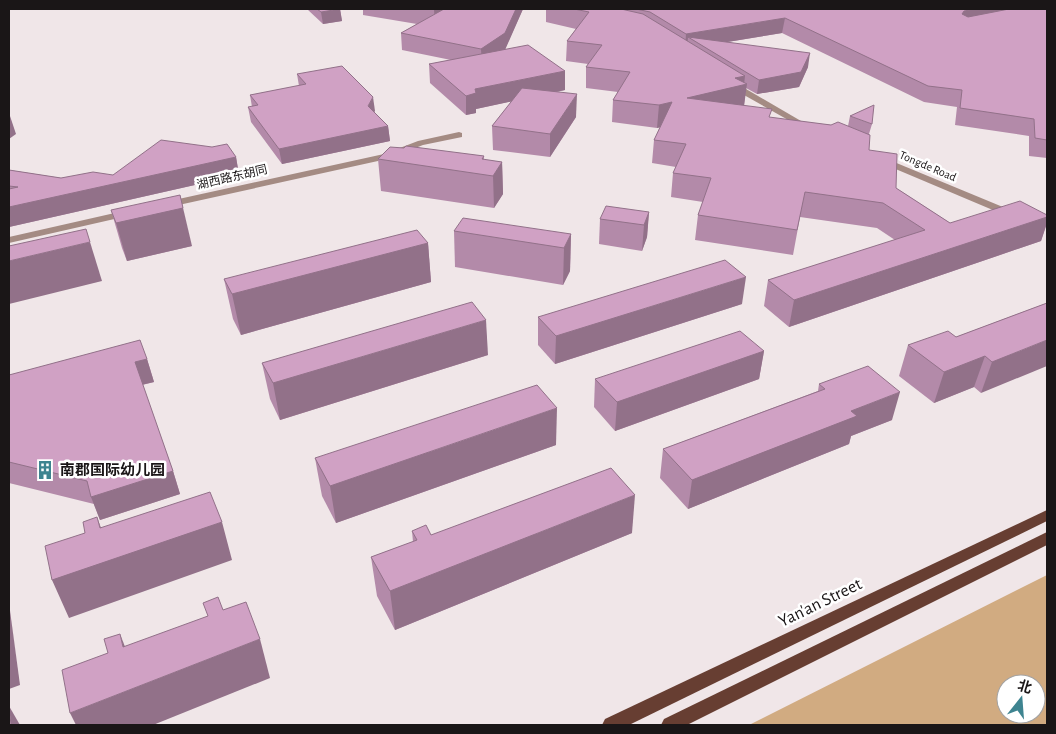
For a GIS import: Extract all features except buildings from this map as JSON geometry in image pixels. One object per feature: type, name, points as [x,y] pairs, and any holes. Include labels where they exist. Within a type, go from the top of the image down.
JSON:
[{"type":"main road","name":"Yan'an Street","points":[[611,725],[1047,516]]},
{"type":"main road","points":[[670,725],[1047,538]]},
{"type":"street","points":[[725,80],[762,103],[815,131]]},
{"type":"street","name":"湖西路东胡同","points":[[9,240],[387,156],[421,143],[459,135]]},
{"type":"street","name":"Tongde Road","points":[[872,155],[1016,216]]},
{"type":"shaded area","points":[[1047,575],[1047,725],[749,725]]},
{"type":"place","name":"南郡国际幼儿园","points":[[45,470]]}]
